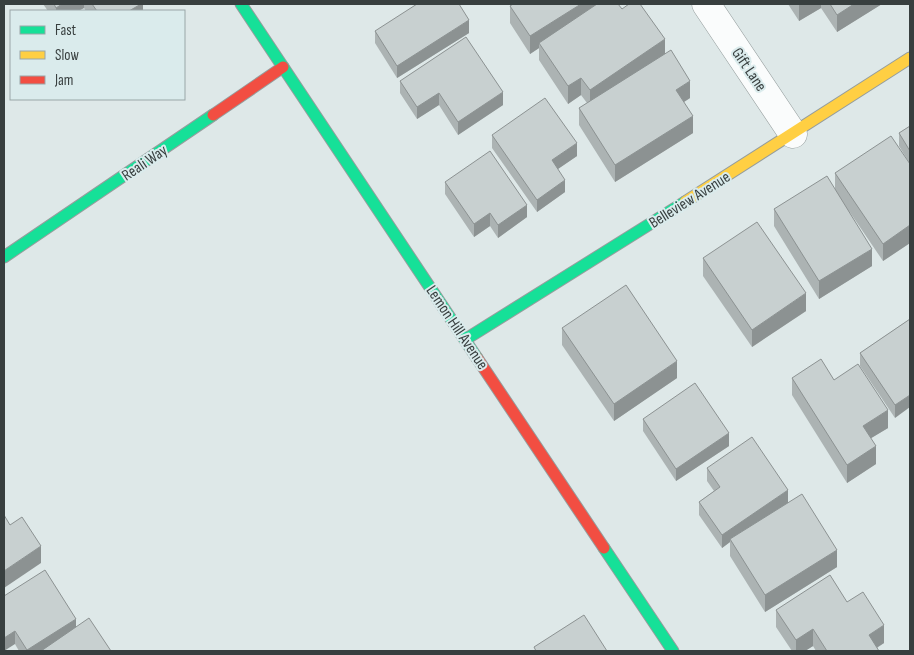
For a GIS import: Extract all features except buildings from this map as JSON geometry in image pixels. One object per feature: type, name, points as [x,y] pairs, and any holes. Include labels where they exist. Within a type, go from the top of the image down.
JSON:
[{"type":"street","name":"Lemon Hill Avenue","points":[[242,4],[673,651]]},
{"type":"street","name":"Gift Lane","points":[[706,4],[793,134]]},
{"type":"street","name":"Belleview Avenue","points":[[466,339],[793,134],[910,58]]},
{"type":"street","name":"Reali Way","points":[[4,257],[283,67]]},
{"type":"traffic: fast","points":[[241,4],[477,358]]},
{"type":"traffic: fast","points":[[4,257],[213,115]]},
{"type":"traffic: fast","points":[[466,339],[685,202]]},
{"type":"traffic: fast","points":[[604,548],[673,651]]},
{"type":"traffic: slow","points":[[685,202],[910,58]]},
{"type":"traffic: jam","points":[[213,115],[283,67]]},
{"type":"traffic: jam","points":[[477,358],[604,548]]}]
